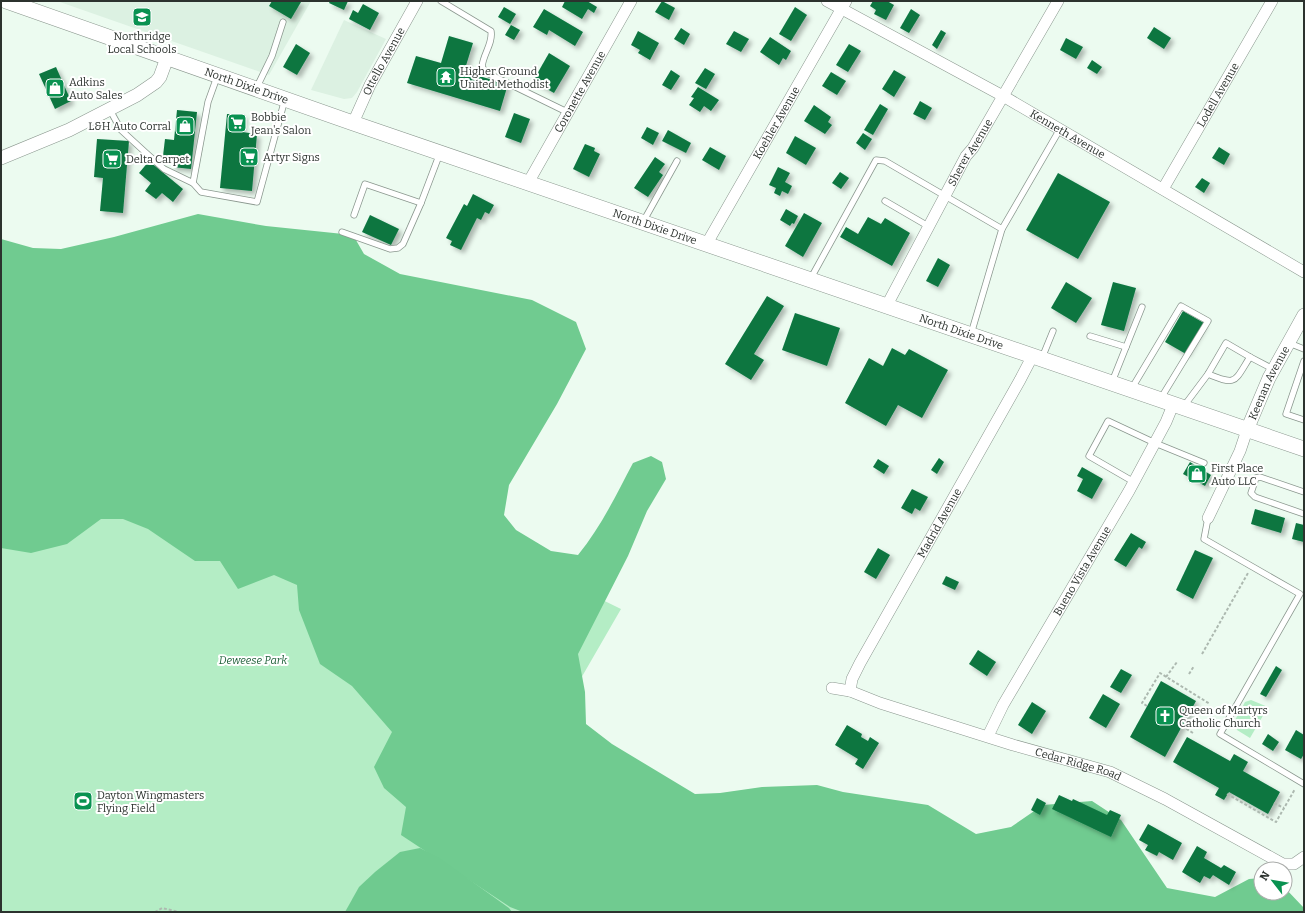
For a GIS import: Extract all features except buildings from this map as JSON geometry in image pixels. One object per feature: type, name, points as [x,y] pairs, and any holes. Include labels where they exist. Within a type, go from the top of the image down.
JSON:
[{"type":"main road","name":"North Dixie Drive","points":[[6,1],[706,245],[1304,449]]},
{"type":"street","name":"Ottello Avenue","points":[[353,123],[370,85],[417,1]]},
{"type":"street","name":"Coronette Avenue","points":[[528,183],[631,1]]},
{"type":"street","name":"Kenneth Avenue","points":[[828,1],[843,5],[1003,96],[1304,272]]},
{"type":"street","name":"Sherer Avenue","points":[[886,307],[966,156],[973,148],[1058,1]]},
{"type":"street","name":"Lodell Avenue","points":[[1163,189],[1272,1]]},
{"type":"street","name":"Koehler Avenue","points":[[706,245],[843,5]]},
{"type":"street","points":[[1,158],[33,146],[110,110],[156,82],[160,77],[166,58]]},
{"type":"street","name":"Keenan Avenue","points":[[1247,430],[1274,370],[1304,315]]},
{"type":"street","name":"Madrid Avenue","points":[[850,691],[852,679],[860,663],[1020,380],[1037,358]]},
{"type":"street","name":"Bueno Vista Avenue","points":[[988,736],[1003,705],[1134,482],[1155,443],[1172,404]]},
{"type":"street","points":[[1208,518],[1240,451],[1247,430]]},
{"type":"street","name":"Cedar Ridge Road","points":[[832,688],[850,691],[880,703],[1013,745],[1110,772],[1130,780],[1283,864],[1294,864],[1304,857]]},
{"type":"lane","points":[[440,1],[491,31],[492,38],[483,60],[482,67],[487,73],[567,112]]},
{"type":"lane","points":[[255,89],[272,56],[283,22]]},
{"type":"lane","points":[[193,183],[208,102],[218,76]]},
{"type":"lane","points":[[110,110],[121,130],[164,170],[193,183],[201,192],[257,202],[285,99]]},
{"type":"lane","points":[[971,336],[1002,228],[1060,129]]},
{"type":"lane","points":[[342,232],[390,249],[398,248],[403,244],[421,203],[440,153]]},
{"type":"lane","points":[[810,280],[876,160],[885,161],[946,194],[1002,228]]},
{"type":"lane","points":[[643,223],[677,161]]},
{"type":"lane","points":[[354,215],[365,184],[421,203]]},
{"type":"lane","points":[[885,201],[928,226]]},
{"type":"lane","points":[[1131,390],[1181,306],[1208,321],[1172,404]]},
{"type":"lane","points":[[1112,384],[1142,307]]},
{"type":"lane","points":[[1037,358],[1053,331]]},
{"type":"lane","points":[[1090,336],[1126,347]]},
{"type":"lane","points":[[1172,404],[1208,374],[1226,343],[1274,370]]},
{"type":"lane","points":[[1289,343],[1304,349]]},
{"type":"lane","points":[[1208,374],[1226,382],[1236,379],[1250,357]]},
{"type":"lane","points":[[1304,361],[1286,414],[1304,420]]},
{"type":"lane","points":[[1134,482],[1089,456],[1108,421],[1155,443],[1204,463]]},
{"type":"lane","points":[[1304,492],[1260,477],[1256,478],[1251,493],[1255,497],[1304,514]]},
{"type":"lane","points":[[1208,518],[1204,539],[1300,594],[1220,734],[1302,783]]},
{"type":"path","points":[[1202,654],[1252,567]]},
{"type":"path","points":[[1166,677],[1177,662]]},
{"type":"path","points":[[1189,674],[1194,666]]},
{"type":"path","points":[[1147,706],[1142,703],[1160,674],[1210,704]]},
{"type":"path","points":[[1182,726],[1193,733]]},
{"type":"path","points":[[1227,794],[1276,822],[1302,783]]},
{"type":"path","points":[[1274,803],[1284,808]]},
{"type":"path","points":[[155,912],[162,908],[179,912]]},
{"type":"shaded area","points":[[57,1],[311,1],[269,75]]},
{"type":"shaded area","points":[[344,20],[386,39],[357,92],[352,98],[344,99],[311,90]]},
{"type":"shaded area","name":"Deweese Park","points":[[198,214],[266,226],[353,235],[364,254],[400,274],[532,300],[576,322],[586,349],[557,404],[509,485],[504,515],[516,530],[551,551],[578,555],[601,522],[633,463],[651,456],[662,462],[666,479],[647,511],[628,556],[578,654],[585,692],[586,724],[612,744],[695,794],[720,793],[762,787],[817,785],[843,792],[928,805],[976,834],[1011,827],[1043,805],[1092,801],[1121,820],[1167,888],[1215,897],[1249,879],[1253,879],[1253,901],[1293,901],[1293,896],[1304,908],[1304,912],[523,912],[510,907],[401,835],[406,807],[384,788],[374,767],[392,732],[352,686],[320,664],[299,610],[297,585],[274,575],[238,589],[220,561],[195,561],[148,529],[123,519],[101,519],[67,544],[31,553],[1,548],[1,239],[33,248],[61,249],[114,237]]},
{"type":"shaded area","points":[[420,848],[438,857],[509,908],[512,912],[345,912],[359,887],[375,872],[400,852]]},
{"type":"green space","name":"Deweese Park","points":[[1,317],[472,536],[621,609],[554,725],[673,792],[1082,912],[1,912]]},
{"type":"green space","points":[[1251,700],[1268,707],[1250,738],[1237,730],[1234,722],[1245,702]]},
{"type":"place","name":"Northridge Local Schools","points":[[142,17]]},
{"type":"place","name":"Higher Ground United Methodist","points":[[446,77]]},
{"type":"place","name":"Adkins Auto Sales","points":[[55,88]]},
{"type":"place","name":"Bobbie Jean's Salon","points":[[237,123]]},
{"type":"place","name":"L&H Auto Corral","points":[[185,126]]},
{"type":"place","name":"Artyr Signs","points":[[249,157]]},
{"type":"place","name":"Delta Carpet","points":[[112,159]]},
{"type":"place","name":"First Place Auto LLC","points":[[1197,474]]},
{"type":"place","name":"Queen of Martyrs Catholic Church","points":[[1165,716]]},
{"type":"place","name":"Dayton Wingmasters Flying Field","points":[[83,801]]}]
